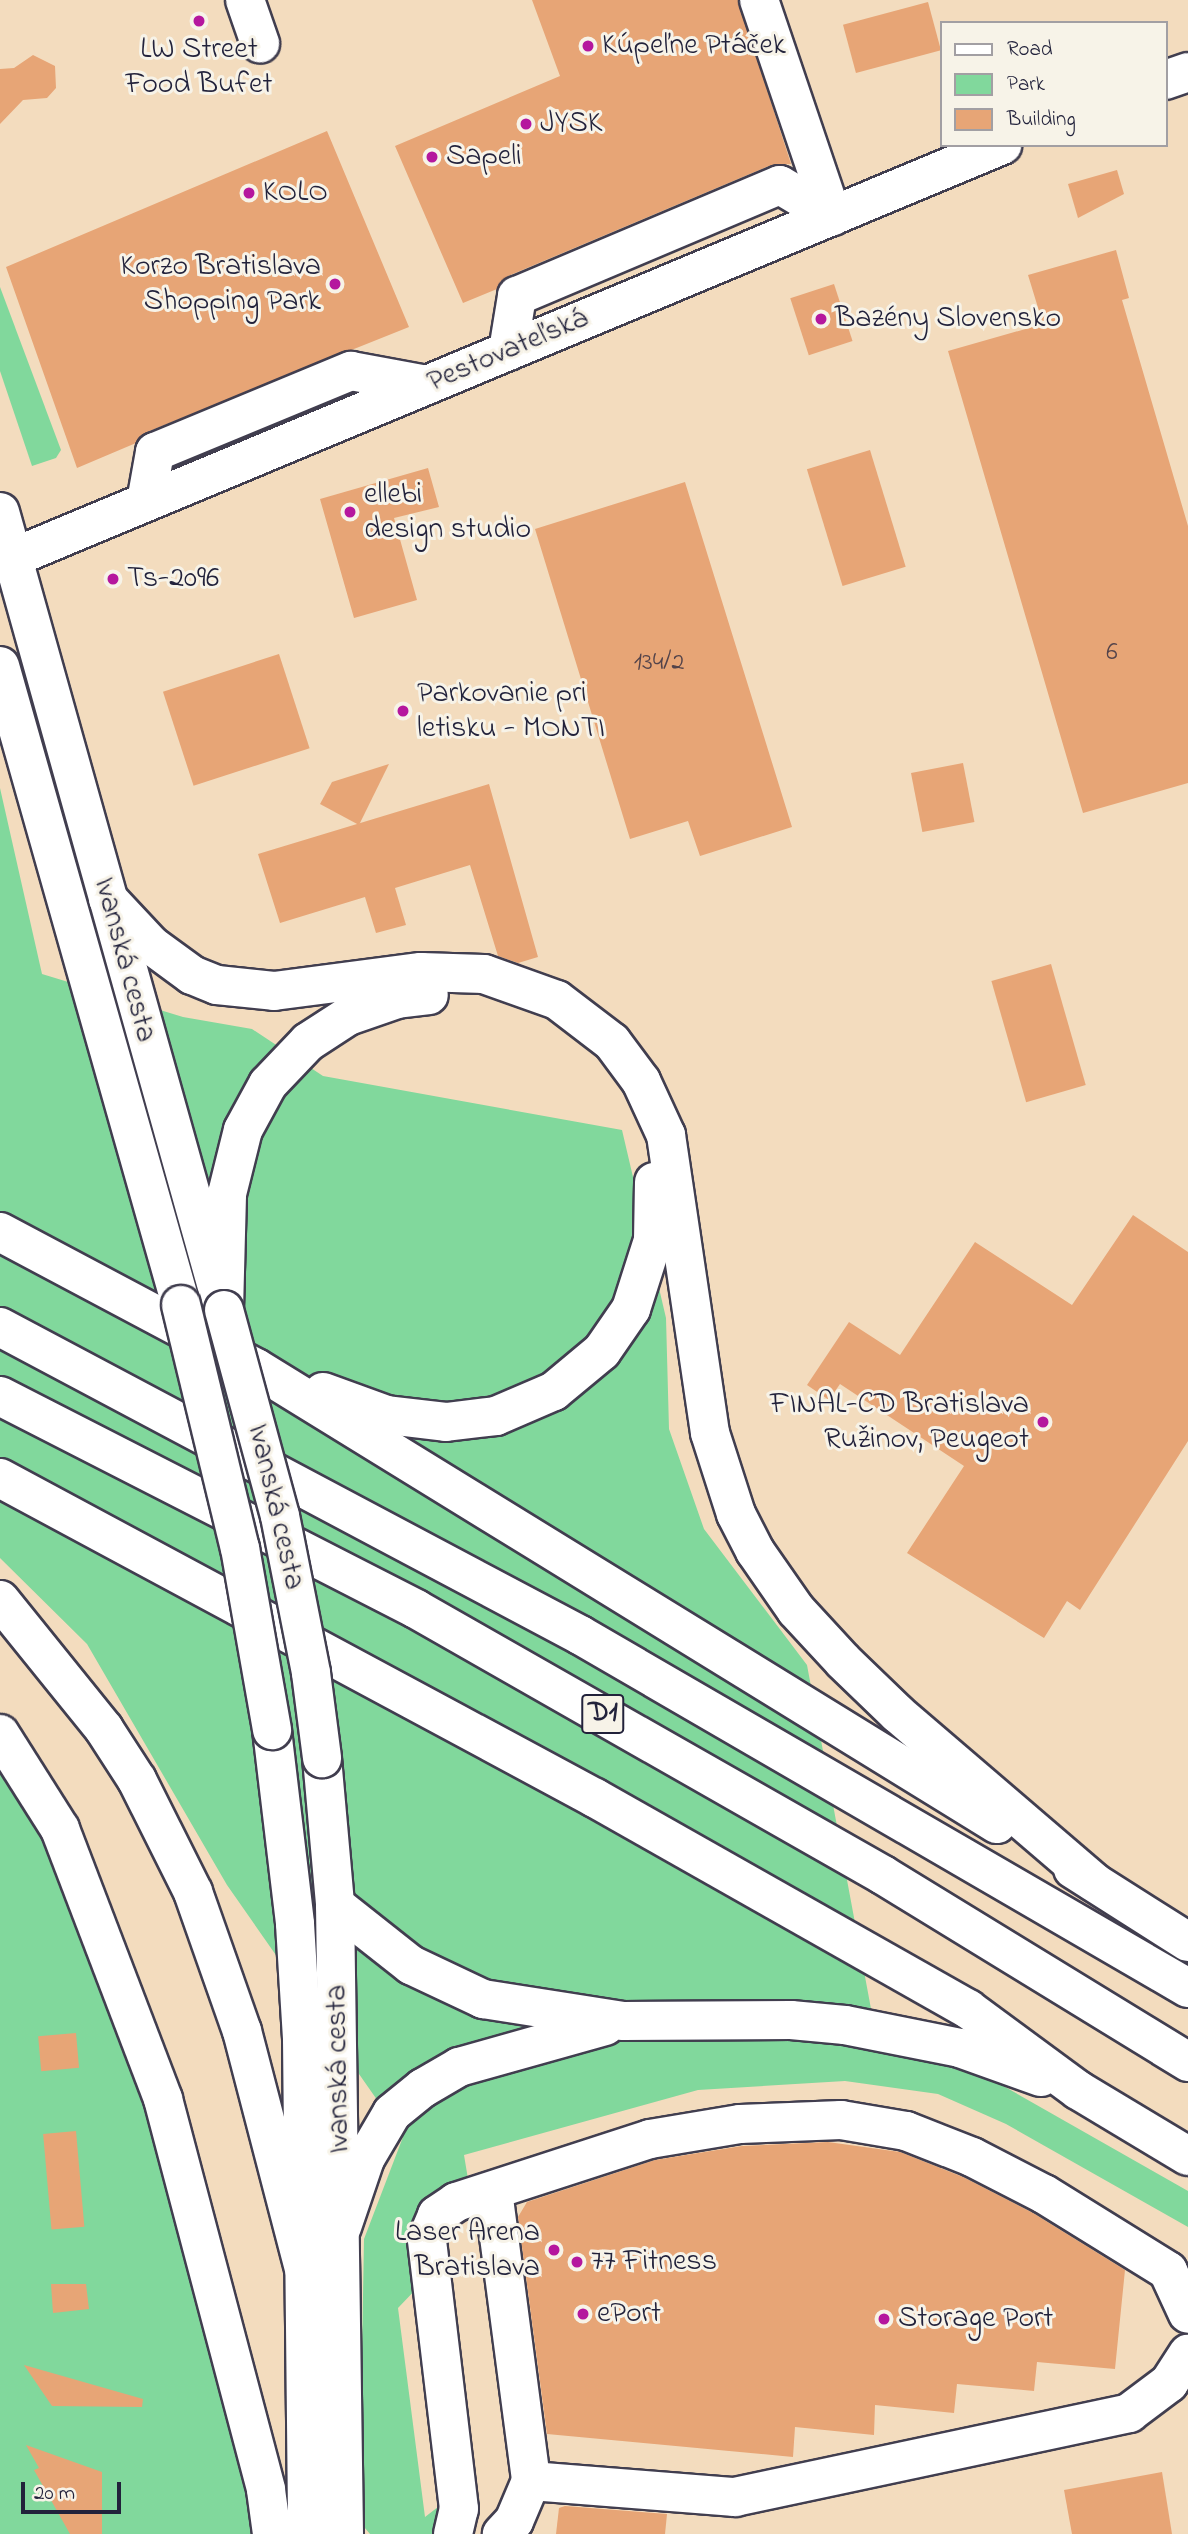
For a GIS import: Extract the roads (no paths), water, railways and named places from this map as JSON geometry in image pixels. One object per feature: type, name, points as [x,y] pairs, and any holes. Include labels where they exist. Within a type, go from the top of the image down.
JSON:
[{"type":"main road","points":[[245,0],[260,43]]},
{"type":"main road","points":[[759,0],[832,216]]},
{"type":"main road","points":[[1167,79],[1188,72]]},
{"type":"main road","name":"Pestovateľská","points":[[7,560],[997,147]]},
{"type":"main road","name":"Ivanská cesta","points":[[0,512],[7,560],[108,899],[280,1516],[311,1673],[322,1758],[335,1905],[342,2227],[344,2534]]},
{"type":"main road","name":"Ivanská cesta","points":[[0,666],[105,1031],[223,1473],[272,1730],[286,1831],[302,2039],[307,2534]]},
{"type":"main road","points":[[108,899],[172,962],[192,975],[234,989],[274,991],[440,971],[484,974],[523,985],[573,1009],[612,1042],[646,1089],[709,1433],[736,1514],[755,1551],[796,1610],[869,1687],[1093,1881]]},
{"type":"main road","points":[[224,1310],[227,1194],[243,1130],[255,1105],[283,1065],[308,1042],[373,1006],[418,996],[471,996],[545,1020],[605,1069],[632,1110],[655,1138],[656,1219],[640,1287],[602,1350],[554,1391],[496,1416],[446,1422],[416,1421],[387,1415],[256,1368]]},
{"type":"main road","points":[[0,1232],[256,1368],[1093,1881],[1188,1942]]},
{"type":"main road","name":"D1","points":[[0,1327],[580,1635],[1188,1987]]},
{"type":"main road","name":"D1","points":[[0,1396],[416,1609],[860,1861],[1188,2062]]},
{"type":"main road","points":[[0,1478],[381,1681],[968,2009],[1078,2090],[1188,2155]]},
{"type":"main road","points":[[0,1600],[104,1729],[136,1780],[193,1892],[242,2031],[306,2273]]},
{"type":"main road","points":[[0,1734],[60,1829],[163,2099],[266,2490],[272,2534]]},
{"type":"main road","points":[[286,1831],[306,1870],[335,1905],[411,1965],[449,1986],[517,2007],[623,2021],[791,2020],[867,2028],[960,2048],[1078,2090]]},
{"type":"main road","points":[[342,2227],[372,2148],[392,2113],[422,2088],[459,2067],[623,2021]]},
{"type":"main road","points":[[453,2534],[459,2509],[427,2239],[437,2215],[456,2202],[650,2139],[740,2124],[841,2120],[906,2131],[972,2157],[1044,2194],[1168,2271],[1188,2314]]},
{"type":"main road","points":[[493,2191],[531,2481],[514,2521],[502,2534]]},
{"type":"main road","points":[[531,2481],[735,2497],[1129,2413],[1169,2383],[1188,2354]]},
{"type":"place","name":"LW Street Food Bufet","points":[[199,21]]},
{"type":"place","name":"Kúpeľne Ptáček","points":[[588,46]]},
{"type":"place","name":"JYSK","points":[[526,124]]},
{"type":"place","name":"Sapeli","points":[[432,157]]},
{"type":"place","name":"KOLO","points":[[249,193]]},
{"type":"place","name":"Korzo Bratislava Shopping Park","points":[[335,284]]},
{"type":"place","name":"Bazény Slovensko","points":[[821,319]]},
{"type":"place","name":"ellebi design studio","points":[[350,512]]},
{"type":"place","name":"Ts-2096","points":[[113,579]]},
{"type":"place","name":"Parkovanie pri letisku - MONTI","points":[[403,711]]},
{"type":"place","name":"FINAL-CD Bratislava Ružinov, Peugeot","points":[[1043,1422]]},
{"type":"place","name":"Laser Arena Bratislava","points":[[554,2250]]},
{"type":"place","name":"77 Fitness","points":[[577,2262]]},
{"type":"place","name":"ePort","points":[[583,2314]]},
{"type":"place","name":"Storage Port","points":[[884,2319]]}]
